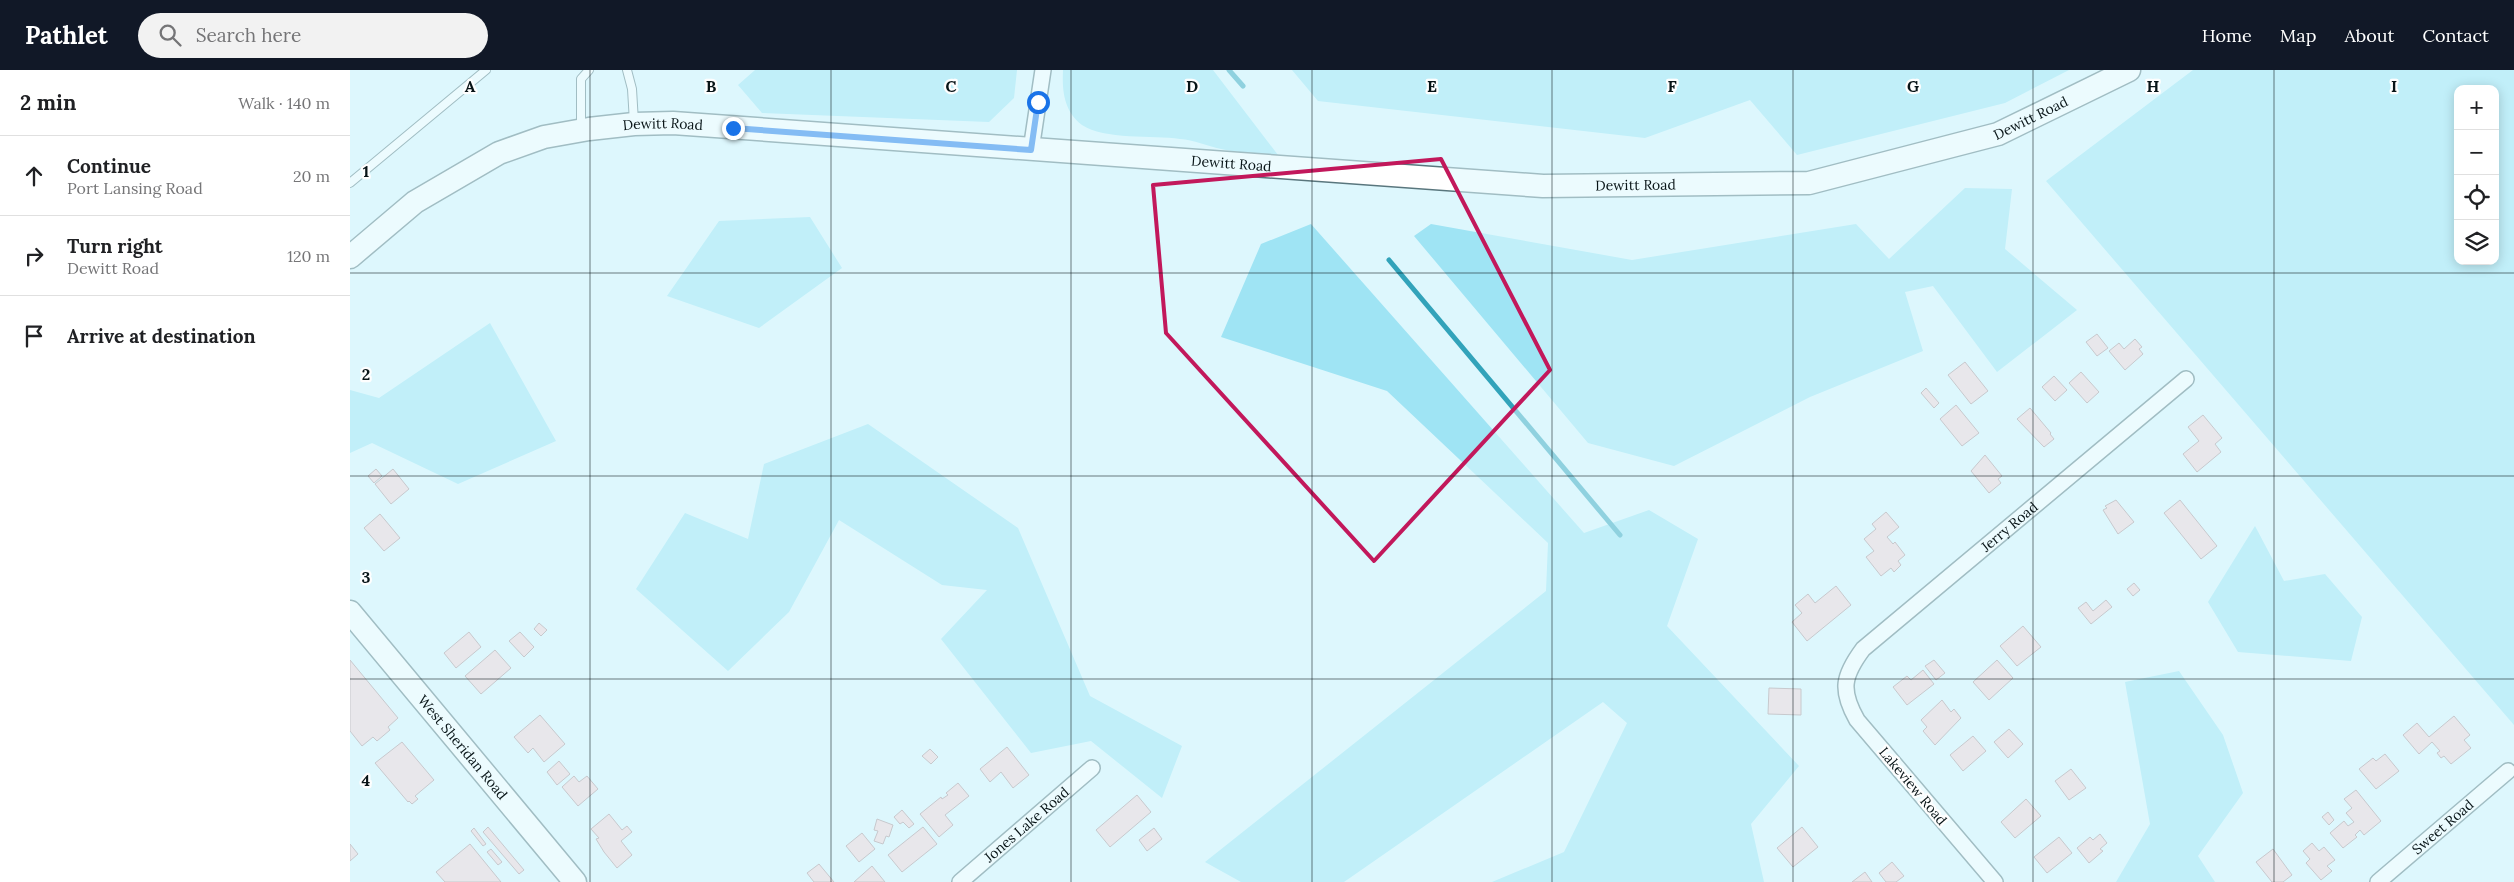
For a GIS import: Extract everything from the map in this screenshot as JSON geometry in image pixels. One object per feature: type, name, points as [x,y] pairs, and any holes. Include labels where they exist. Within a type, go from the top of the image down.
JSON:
[{"type":"street","points":[[1031,150],[1043,70]]},
{"type":"street","name":"Dewitt Road","points":[[350,257],[415,202],[498,153],[544,137],[581,130],[634,124],[673,123],[1543,186],[1809,183],[1998,134],[2129,70]]},
{"type":"street","name":"Jerry Road","points":[[1846,684],[1851,665],[1863,649],[2186,379]]},
{"type":"street","name":"West Sheridan Road","points":[[350,612],[575,882]]},
{"type":"street","name":"Lakeview Road","points":[[1846,684],[1846,701],[1857,720],[1989,880]]},
{"type":"street","name":"Jones Lake Road","points":[[960,882],[1092,768]]},
{"type":"street","name":"Sweet Road","points":[[2378,882],[2508,771]]},
{"type":"lane","points":[[350,183],[486,70]]},
{"type":"lane","points":[[581,130],[581,79],[589,70]]},
{"type":"lane","points":[[627,70],[632,89],[634,124]]},
{"type":"highlighted area","points":[[1441,159],[1550,370],[1374,561],[1166,333],[1153,185]]},
{"type":"shaded area","points":[[755,70],[1017,70],[1014,98],[989,122],[762,113],[738,85]]},
{"type":"shaded area","points":[[1063,70],[1213,70],[1278,155],[1228,150],[1185,140],[1116,135],[1091,130],[1076,119],[1068,107],[1064,93]]},
{"type":"shaded area","points":[[1292,70],[2069,70],[2005,103],[1797,155],[1750,100],[1645,138],[1318,101]]},
{"type":"shaded area","points":[[2193,70],[2514,70],[2514,725],[2046,181]]},
{"type":"shaded area","points":[[1965,188],[2012,189],[2005,249],[2077,310],[1997,372],[1933,286],[1905,292],[1923,351],[1810,397],[1674,466],[1588,443],[1414,236],[1431,224],[1632,260],[1856,224],[1889,259]]},
{"type":"shaded area","points":[[810,217],[842,268],[759,328],[667,296],[719,221]]},
{"type":"shaded area","points":[[1311,224],[1584,533],[1649,510],[1698,539],[1667,626],[1799,766],[1751,824],[1764,882],[1492,882],[1564,852],[1627,723],[1603,702],[1344,882],[1241,882],[1205,862],[1546,591],[1548,543],[1387,391],[1221,337],[1261,244]]},
{"type":"shaded area","points":[[490,323],[556,441],[458,484],[372,443],[350,453],[350,390],[379,398]]},
{"type":"shaded area","points":[[868,424],[1018,528],[1090,696],[1182,746],[1162,798],[1091,741],[1031,753],[941,639],[987,590],[942,585],[839,520],[789,612],[728,671],[636,589],[685,513],[748,539],[764,464]]},
{"type":"shaded area","points":[[2255,526],[2284,581],[2325,574],[2362,617],[2351,661],[2238,652],[2208,602]]},
{"type":"shaded area","points":[[2179,671],[2223,735],[2243,793],[2198,856],[2215,882],[2116,882],[2150,824],[2125,682]]},
{"type":"building","points":[[2097,334],[2108,348],[2097,356],[2086,342]]},
{"type":"building","points":[[2135,339],[2142,347],[2139,349],[2143,354],[2125,370],[2109,351],[2119,343],[2124,349]]},
{"type":"building","points":[[1965,362],[1988,391],[1971,404],[1948,375]]},
{"type":"building","points":[[2081,372],[2099,392],[2087,403],[2069,383]]},
{"type":"building","points":[[2054,376],[2067,390],[2055,401],[2042,387]]},
{"type":"building","points":[[1926,388],[1939,403],[1934,408],[1921,393]]},
{"type":"building","points":[[1956,405],[1979,433],[1962,446],[1940,419]]},
{"type":"building","points":[[2030,408],[2054,439],[2044,447],[2017,419]]},
{"type":"building","points":[[2203,415],[2222,438],[2215,444],[2221,452],[2197,472],[2183,454],[2199,441],[2188,427]]},
{"type":"building","points":[[1985,455],[2002,476],[1998,479],[2001,483],[1989,493],[1971,471]]},
{"type":"building","points":[[376,469],[382,476],[374,483],[368,476]]},
{"type":"building","points":[[393,469],[409,489],[391,504],[375,484]]},
{"type":"building","points":[[2116,500],[2134,522],[2118,534],[2103,510],[2107,508],[2105,506]]},
{"type":"building","points":[[2180,500],[2217,546],[2201,559],[2164,513]]},
{"type":"building","points":[[1886,512],[1899,527],[1887,537],[1893,544],[1895,542],[1905,555],[1898,561],[1901,565],[1894,572],[1891,568],[1881,576],[1866,557],[1874,551],[1864,539],[1876,529],[1872,524]]},
{"type":"building","points":[[380,514],[400,538],[384,551],[364,528]]},
{"type":"building","points":[[2134,583],[2140,590],[2133,596],[2127,589]]},
{"type":"building","points":[[1836,586],[1851,605],[1807,641],[1792,622],[1802,613],[1795,605],[1808,594],[1815,603]]},
{"type":"building","points":[[2106,600],[2112,607],[2091,624],[2078,608],[2086,602],[2093,611]]},
{"type":"building","points":[[539,623],[547,630],[541,636],[534,629]]},
{"type":"building","points":[[2023,626],[2041,647],[2017,666],[2000,646]]},
{"type":"building","points":[[469,632],[481,647],[456,668],[444,653]]},
{"type":"building","points":[[520,632],[534,647],[524,657],[509,641]]},
{"type":"building","points":[[495,650],[511,668],[481,694],[465,676]]},
{"type":"building","points":[[350,660],[398,718],[388,727],[390,730],[377,741],[373,737],[362,746],[350,731]]},
{"type":"building","points":[[1934,660],[1945,673],[1936,680],[1925,666]]},
{"type":"building","points":[[1997,660],[2013,678],[1989,700],[1973,682]]},
{"type":"building","points":[[1923,670],[1934,684],[1907,705],[1893,687],[1907,676],[1911,680]]},
{"type":"building","points":[[1769,688],[1801,689],[1801,715],[1768,714]]},
{"type":"building","points":[[1942,700],[1951,712],[1954,709],[1961,718],[1935,745],[1923,731],[1927,727],[1921,720]]},
{"type":"building","points":[[540,715],[565,744],[544,762],[533,748],[528,753],[514,737]]},
{"type":"building","points":[[2454,716],[2470,735],[2464,740],[2471,748],[2451,764],[2444,756],[2441,758],[2437,753],[2440,751],[2432,742],[2419,754],[2403,735],[2417,723],[2429,737]]},
{"type":"building","points":[[2009,729],[2023,744],[2008,758],[1994,742]]},
{"type":"building","points":[[1973,736],[1986,751],[1963,771],[1950,755]]},
{"type":"building","points":[[402,742],[434,780],[415,796],[418,799],[412,804],[408,802],[375,763]]},
{"type":"building","points":[[1007,747],[1029,775],[1013,788],[1001,772],[990,782],[980,769]]},
{"type":"building","points":[[930,749],[938,757],[931,764],[922,756]]},
{"type":"building","points":[[2385,754],[2399,771],[2376,789],[2359,769],[2373,758],[2376,761]]},
{"type":"building","points":[[559,761],[570,774],[557,785],[547,772]]},
{"type":"building","points":[[2071,769],[2086,788],[2069,800],[2055,781]]},
{"type":"building","points":[[574,776],[579,782],[587,776],[598,789],[578,806],[562,787]]},
{"type":"building","points":[[958,783],[969,796],[945,815],[953,825],[939,837],[920,814],[941,797],[942,799],[948,795],[946,793]]},
{"type":"building","points":[[2356,790],[2381,821],[2364,835],[2360,830],[2355,835],[2357,837],[2343,848],[2330,833],[2344,821],[2348,826],[2354,822],[2346,813],[2352,808],[2344,799]]},
{"type":"building","points":[[1137,795],[1151,812],[1110,847],[1096,830]]},
{"type":"building","points":[[2026,799],[2041,816],[2015,838],[2001,822]]},
{"type":"building","points":[[902,810],[914,824],[909,828],[903,822],[900,824],[894,817]]},
{"type":"building","points":[[2328,812],[2334,820],[2329,825],[2322,817]]},
{"type":"building","points":[[609,814],[622,830],[627,826],[632,832],[621,841],[632,855],[617,868],[604,852],[596,839],[599,838],[591,829]]},
{"type":"building","points":[[877,819],[893,825],[889,837],[886,836],[883,844],[874,841],[878,831],[874,830]]},
{"type":"building","points":[[488,827],[524,870],[519,874],[483,832]]},
{"type":"building","points":[[923,827],[937,844],[902,872],[888,855]]},
{"type":"building","points":[[1802,827],[1818,847],[1793,867],[1777,848]]},
{"type":"building","points":[[474,828],[486,844],[483,846],[471,831]]},
{"type":"building","points":[[1154,828],[1162,839],[1147,851],[1139,840]]},
{"type":"building","points":[[862,833],[875,849],[859,862],[846,846]]},
{"type":"building","points":[[2100,834],[2107,843],[2100,849],[2103,851],[2089,863],[2077,848],[2090,837],[2093,840]]},
{"type":"building","points":[[2059,837],[2072,853],[2047,873],[2034,857]]},
{"type":"building","points":[[2312,843],[2319,851],[2324,847],[2335,860],[2327,866],[2332,871],[2321,880],[2306,863],[2310,859],[2303,851]]},
{"type":"building","points":[[350,844],[358,854],[350,861]]},
{"type":"building","points":[[470,844],[501,882],[445,882],[436,872]]},
{"type":"building","points":[[491,849],[502,862],[498,865],[487,852]]},
{"type":"building","points":[[2273,849],[2292,875],[2283,882],[2272,882],[2256,862]]},
{"type":"building","points":[[1892,862],[1904,876],[1896,882],[1886,882],[1879,873]]},
{"type":"building","points":[[819,864],[834,882],[814,882],[807,873]]},
{"type":"building","points":[[872,866],[885,882],[854,882]]},
{"type":"building","points":[[1865,872],[1872,882],[1852,882]]},
{"type":"waterway","points":[[1229,70],[1243,86]]},
{"type":"waterway","points":[[1389,260],[1620,535]]},
{"type":"route","points":[[733,128],[1031,150],[1038,102]]}]
